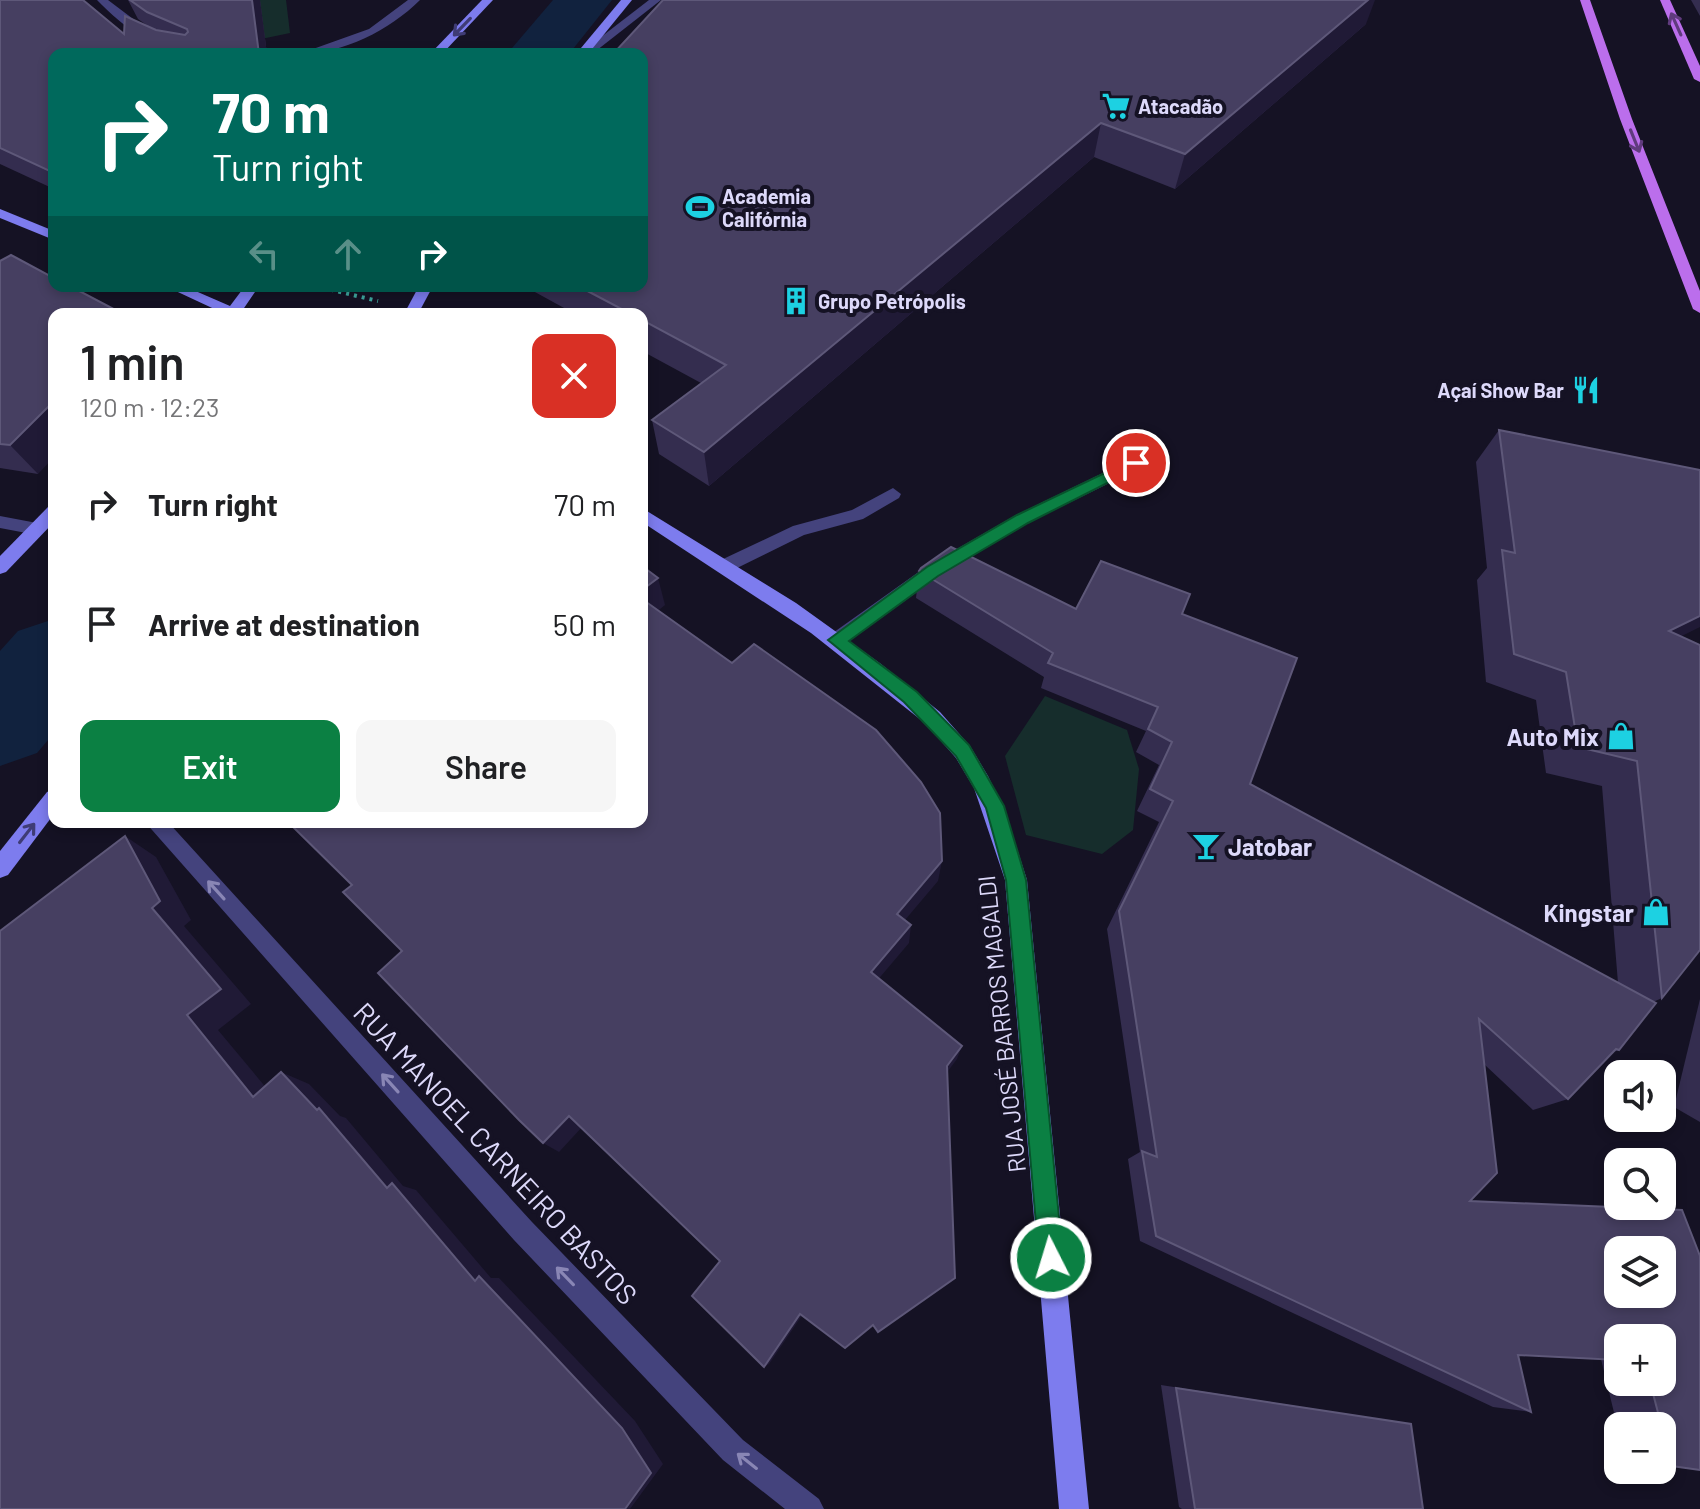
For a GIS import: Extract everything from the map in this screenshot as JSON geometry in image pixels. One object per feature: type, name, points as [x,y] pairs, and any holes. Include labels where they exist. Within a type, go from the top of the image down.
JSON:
[{"type":"main road","points":[[442,48],[488,0]]},
{"type":"main road","points":[[589,48],[627,0]]},
{"type":"main road","points":[[1585,0],[1626,119],[1700,309]]},
{"type":"main road","points":[[1665,0],[1700,79]]},
{"type":"main road","points":[[0,213],[48,233]]},
{"type":"main road","points":[[186,292],[223,308]]},
{"type":"main road","points":[[0,567],[48,517]]},
{"type":"main road","name":"RUA JOSÉ BARROS MAGALDI","points":[[648,518],[727,565],[837,640],[910,697],[962,750],[995,806],[1016,880],[1074,1509]]},
{"type":"main road","points":[[0,868],[48,806]]},
{"type":"street","points":[[102,0],[138,31],[165,48]]},
{"type":"street","points":[[323,48],[373,31],[415,0]]},
{"type":"street","points":[[592,48],[656,0]]},
{"type":"street","points":[[837,640],[933,571],[1022,519],[1136,463]]},
{"type":"street","points":[[727,565],[799,530],[857,515],[893,494]]},
{"type":"street","points":[[0,522],[37,529]]},
{"type":"street","name":"RUA MANOEL CARNEIRO BASTOS","points":[[160,828],[523,1231],[733,1450],[809,1509]]},
{"type":"path","points":[[340,292],[374,300]]},
{"type":"green space","points":[[245,0],[286,0],[290,33],[228,46]]},
{"type":"green space","points":[[1045,696],[1127,730],[1139,769],[1133,830],[1102,854],[1026,835],[1005,756]]},
{"type":"building","points":[[0,0],[83,0],[124,34],[125,16],[156,30],[185,35],[187,29],[147,12],[130,0],[252,0],[258,48],[48,48],[48,170],[0,148]]},
{"type":"building","points":[[663,0],[1368,0],[1185,154],[1101,123],[704,452],[652,420],[726,365],[648,323],[648,308],[620,308],[589,292],[648,292],[648,48],[619,48]]},
{"type":"building","points":[[11,255],[48,275],[48,292],[81,292],[112,308],[48,308],[48,407],[10,445],[0,444],[0,261]]},
{"type":"building","points":[[1499,430],[1700,470],[1700,616],[1669,631],[1700,645],[1700,950],[1662,998],[1637,761],[1578,747],[1566,672],[1514,654],[1502,550],[1515,553]]},
{"type":"building","points":[[951,547],[1076,609],[1101,561],[1190,594],[1182,614],[1297,658],[1250,784],[1656,1003],[1619,1050],[1616,1049],[1604,1060],[1568,1099],[1479,1019],[1497,1173],[1470,1201],[1604,1207],[1604,1220],[1676,1220],[1676,1210],[1682,1210],[1700,1256],[1700,1470],[1676,1467],[1676,1412],[1658,1412],[1654,1396],[1676,1396],[1676,1324],[1604,1324],[1604,1359],[1518,1355],[1531,1412],[1156,1236],[1142,1151],[1157,1157],[1119,911],[1173,801],[1150,789],[1172,742],[1148,729],[1158,707],[1048,663],[1053,653],[919,571]]},
{"type":"building","points":[[648,570],[658,578],[648,586]]},
{"type":"building","points":[[648,603],[732,663],[754,644],[876,730],[921,782],[940,813],[942,861],[897,914],[911,925],[871,972],[962,1046],[947,1066],[955,1278],[878,1332],[873,1325],[845,1348],[800,1314],[764,1367],[692,1296],[720,1261],[569,1116],[543,1143],[378,973],[402,951],[343,892],[352,885],[294,828],[648,828]]},
{"type":"building","points":[[125,836],[160,901],[152,908],[221,989],[187,1015],[253,1097],[281,1072],[317,1110],[319,1108],[387,1188],[392,1183],[475,1281],[479,1276],[622,1428],[651,1473],[625,1509],[0,1509],[0,931]]},
{"type":"building","points":[[1176,1388],[1411,1424],[1423,1509],[1195,1509]]},
{"type":"waterway","points":[[542,48],[584,0]]},
{"type":"waterway","points":[[0,722],[48,667]]},
{"type":"place","name":"Atacadão","points":[[1116,106]]},
{"type":"place","name":"Academia Califórnia","points":[[700,207]]},
{"type":"place","name":"Grupo Petrópolis","points":[[796,301]]},
{"type":"place","name":"Açaí Show Bar","points":[[1586,390]]},
{"type":"place","name":"Auto Mix","points":[[1621,736]]},
{"type":"place","name":"Jatobar","points":[[1206,846]]},
{"type":"place","name":"Kingstar","points":[[1656,912]]},
{"type":"route","points":[[1051,1258],[1016,880],[995,806],[962,750],[910,697],[837,640],[933,571],[1022,519],[1136,463]]}]
